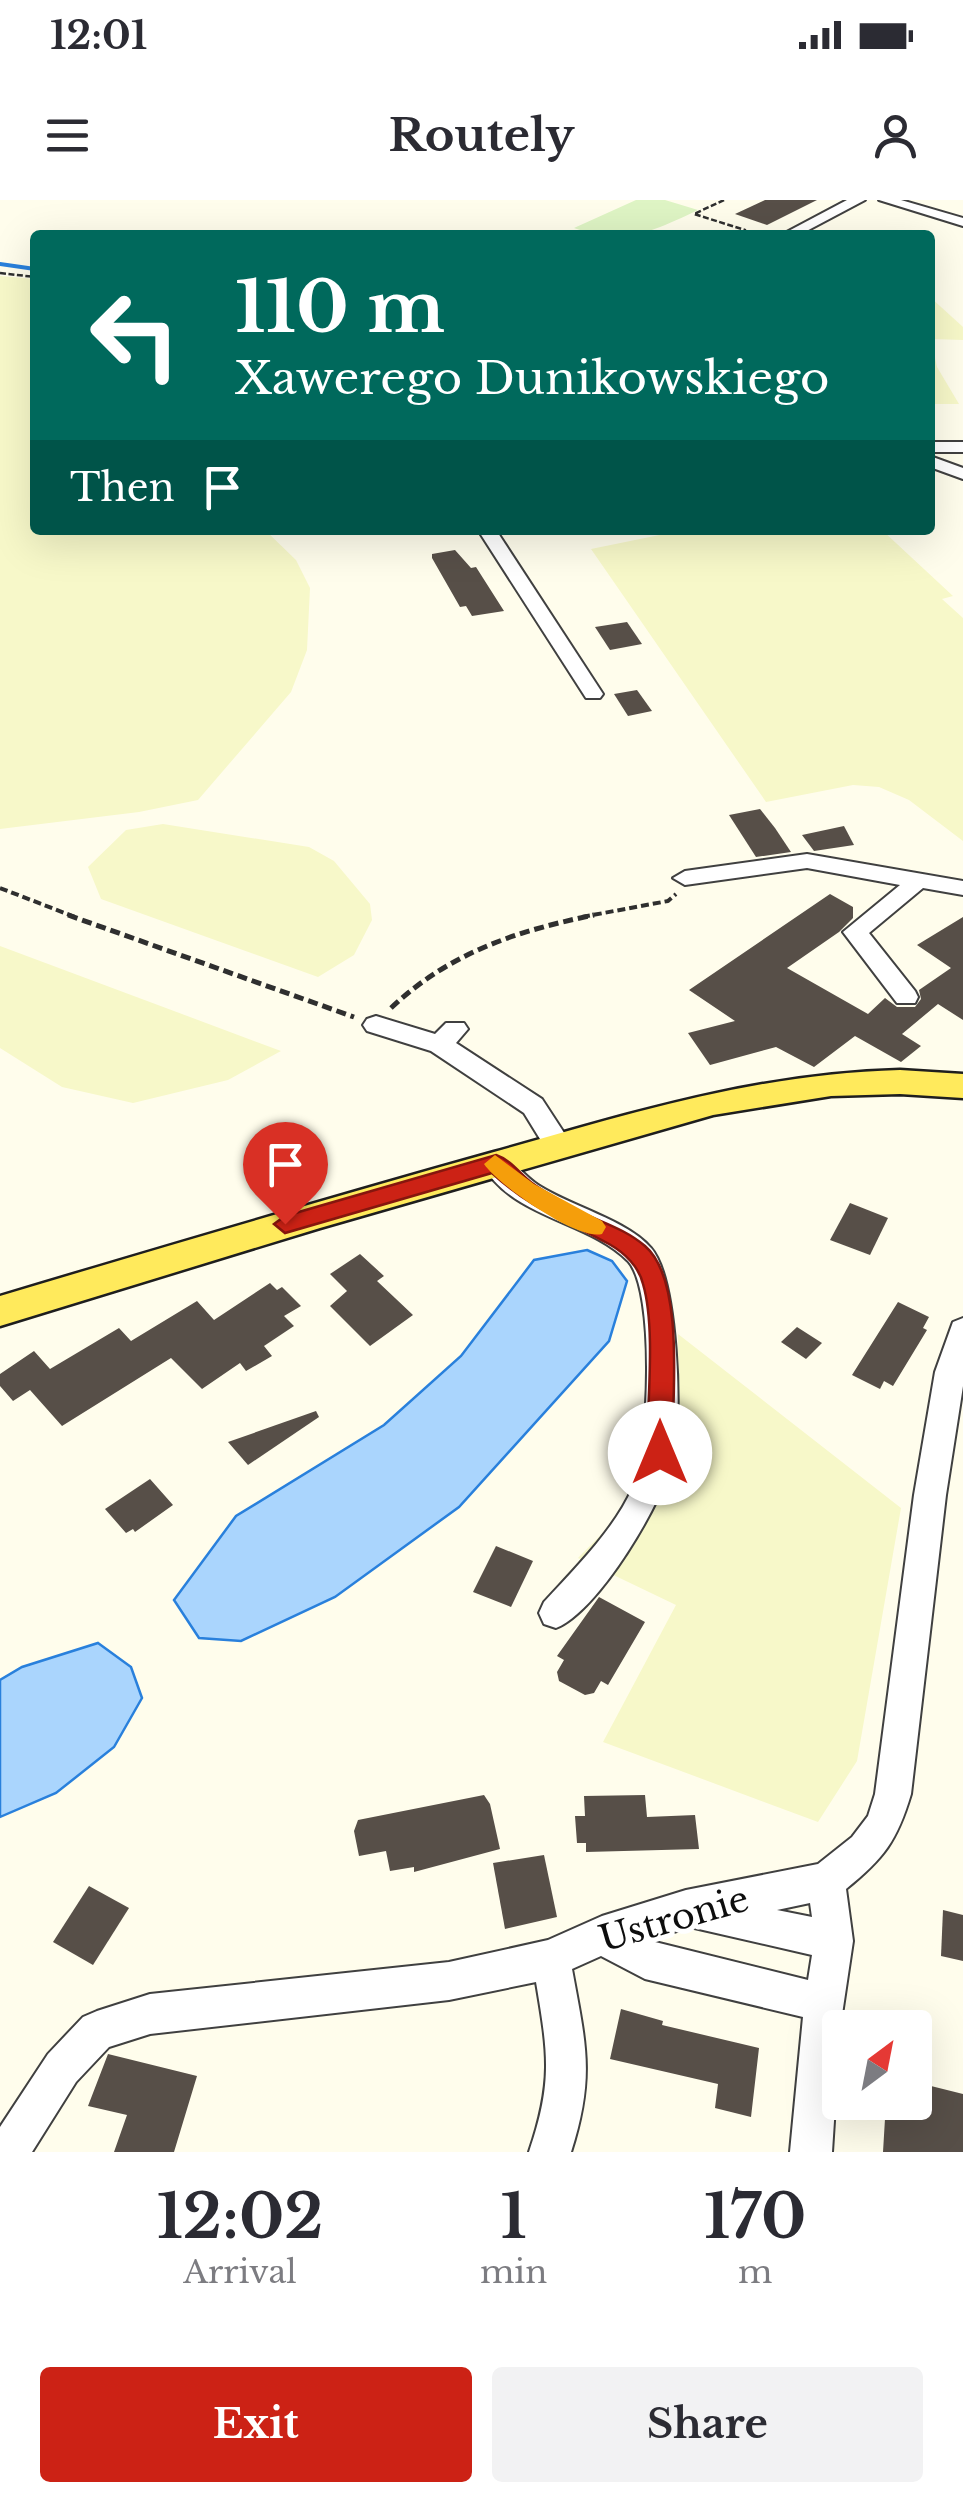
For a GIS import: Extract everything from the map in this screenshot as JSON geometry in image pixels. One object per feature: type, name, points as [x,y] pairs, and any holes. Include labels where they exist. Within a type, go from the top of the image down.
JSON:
[{"type":"main road","points":[[0,1311],[558,1145],[713,1103],[774,1091],[876,1082],[963,1086]]},
{"type":"street","points":[[798,230],[858,200]]},
{"type":"street","points":[[886,200],[963,222]]},
{"type":"street","points":[[935,446],[963,446]]},
{"type":"street","points":[[935,463],[963,474]]},
{"type":"street","points":[[491,535],[592,694]]},
{"type":"street","points":[[684,878],[758,864],[807,861],[963,888]]},
{"type":"street","points":[[906,998],[855,932],[918,880]]},
{"type":"street","points":[[376,1025],[448,1037],[532,1106],[558,1145]]},
{"type":"street","points":[[496,1164],[526,1190],[568,1216],[620,1239],[641,1256],[656,1284],[660,1453],[646,1494],[605,1558],[556,1612]]},
{"type":"street","name":"Ustronie","points":[[8,2152],[62,2068],[96,2031],[150,2014],[448,1981],[551,1959],[602,1935],[686,1909],[826,1881],[865,1850],[883,1826],[894,1794],[930,1495],[950,1372],[963,1330]]},
{"type":"street","points":[[812,2152],[824,2004],[834,1941],[826,1881]]},
{"type":"street","points":[[686,1909],[834,1941]]},
{"type":"street","points":[[602,1935],[645,1960],[824,2004]]},
{"type":"street","points":[[550,2152],[565,2107],[568,2053],[551,1959]]},
{"type":"path","points":[[724,200],[694,214],[744,230]]},
{"type":"path","points":[[0,273],[30,276]]},
{"type":"path","points":[[0,888],[133,940],[376,1025],[407,990],[438,965],[514,934],[668,901],[681,890],[684,878]]},
{"type":"green space","points":[[636,200],[665,200],[698,210],[649,230],[574,228]]},
{"type":"green space","points":[[0,276],[30,279],[30,535],[270,535],[296,560],[310,588],[307,650],[291,692],[198,800],[139,812],[0,829]]},
{"type":"green space","points":[[935,302],[963,327],[963,340],[935,339]]},
{"type":"green space","points":[[935,358],[937,367],[959,404],[935,404]]},
{"type":"green space","points":[[660,535],[887,535],[953,596],[942,599],[963,618],[963,841],[909,800],[879,787],[853,785],[766,802],[591,549]]},
{"type":"green space","points":[[163,824],[309,847],[334,861],[370,904],[372,920],[354,955],[318,977],[101,899],[88,867],[126,830]]},
{"type":"green space","points":[[0,946],[281,1051],[228,1080],[133,1103],[62,1087],[0,1048]]},
{"type":"green space","points":[[678,1334],[901,1508],[857,1761],[818,1822],[603,1742],[676,1605],[578,1558],[657,1478],[678,1415]]},
{"type":"water","points":[[587,1250],[612,1261],[627,1281],[609,1341],[459,1507],[335,1597],[241,1641],[199,1638],[174,1600],[236,1516],[384,1425],[461,1356],[534,1260]]},
{"type":"water","points":[[98,1643],[131,1667],[142,1698],[114,1747],[56,1793],[0,1817],[0,1680],[22,1667]]},
{"type":"building","points":[[765,200],[817,200],[767,225],[735,214]]},
{"type":"building","points":[[455,550],[471,568],[476,567],[504,611],[472,616],[466,606],[460,607],[432,558],[432,554]]},
{"type":"building","points":[[627,622],[642,644],[610,650],[595,627]]},
{"type":"building","points":[[637,690],[652,711],[628,716],[614,694]]},
{"type":"building","points":[[760,809],[791,852],[756,857],[729,815]]},
{"type":"building","points":[[844,826],[854,845],[814,851],[802,835]]},
{"type":"building","points":[[830,894],[853,907],[853,918],[787,968],[868,1014],[885,998],[897,1007],[915,1007],[921,999],[919,990],[951,968],[917,945],[963,917],[963,1020],[938,1004],[902,1034],[921,1046],[901,1062],[855,1036],[814,1067],[776,1047],[710,1065],[688,1033],[735,1021],[689,990]]},
{"type":"building","points":[[850,1203],[888,1218],[870,1255],[830,1240]]},
{"type":"building","points":[[360,1254],[384,1276],[377,1281],[413,1315],[370,1346],[330,1306],[347,1291],[330,1274]]},
{"type":"building","points":[[270,1283],[277,1290],[282,1287],[301,1306],[284,1316],[294,1326],[264,1346],[272,1356],[246,1371],[240,1363],[202,1389],[171,1358],[62,1426],[30,1390],[13,1401],[0,1386],[0,1374],[34,1351],[50,1369],[119,1328],[131,1341],[197,1301],[214,1320]]},
{"type":"building","points":[[898,1302],[929,1317],[923,1328],[927,1330],[893,1386],[884,1381],[880,1389],[852,1375]]},
{"type":"building","points":[[797,1327],[822,1343],[806,1359],[781,1342]]},
{"type":"building","points":[[316,1411],[319,1417],[248,1465],[228,1442]]},
{"type":"building","points":[[150,1479],[173,1505],[135,1532],[133,1529],[126,1533],[105,1509]]},
{"type":"building","points":[[496,1546],[533,1561],[511,1607],[473,1592]]},
{"type":"building","points":[[599,1597],[645,1622],[608,1685],[601,1681],[594,1693],[585,1695],[559,1681],[557,1672],[564,1660],[557,1656]]},
{"type":"building","points":[[484,1795],[490,1804],[500,1849],[414,1872],[414,1867],[390,1871],[386,1851],[359,1856],[354,1831],[358,1820]]},
{"type":"building","points":[[645,1795],[647,1817],[695,1815],[699,1849],[586,1852],[586,1843],[577,1843],[575,1816],[585,1816],[584,1796]]},
{"type":"building","points":[[544,1855],[557,1917],[505,1929],[493,1863]]},
{"type":"building","points":[[89,1886],[129,1908],[93,1965],[53,1942]]},
{"type":"building","points":[[943,1910],[963,1915],[963,1961],[941,1956]]},
{"type":"building","points":[[621,2009],[663,2021],[662,2025],[759,2048],[751,2117],[715,2108],[718,2084],[610,2059]]},
{"type":"building","points":[[108,2054],[197,2076],[174,2152],[114,2152],[127,2115],[88,2106]]},
{"type":"building","points":[[932,2086],[963,2094],[963,2152],[883,2152],[885,2120],[932,2120]]},
{"type":"waterway","points":[[0,264],[30,268]]},
{"type":"slow traffic","points":[[495,1164],[526,1190],[594,1227]]},
{"type":"route","points":[[285,1224],[496,1164],[526,1190],[568,1216],[620,1239],[641,1256],[656,1284],[660,1453]]}]
